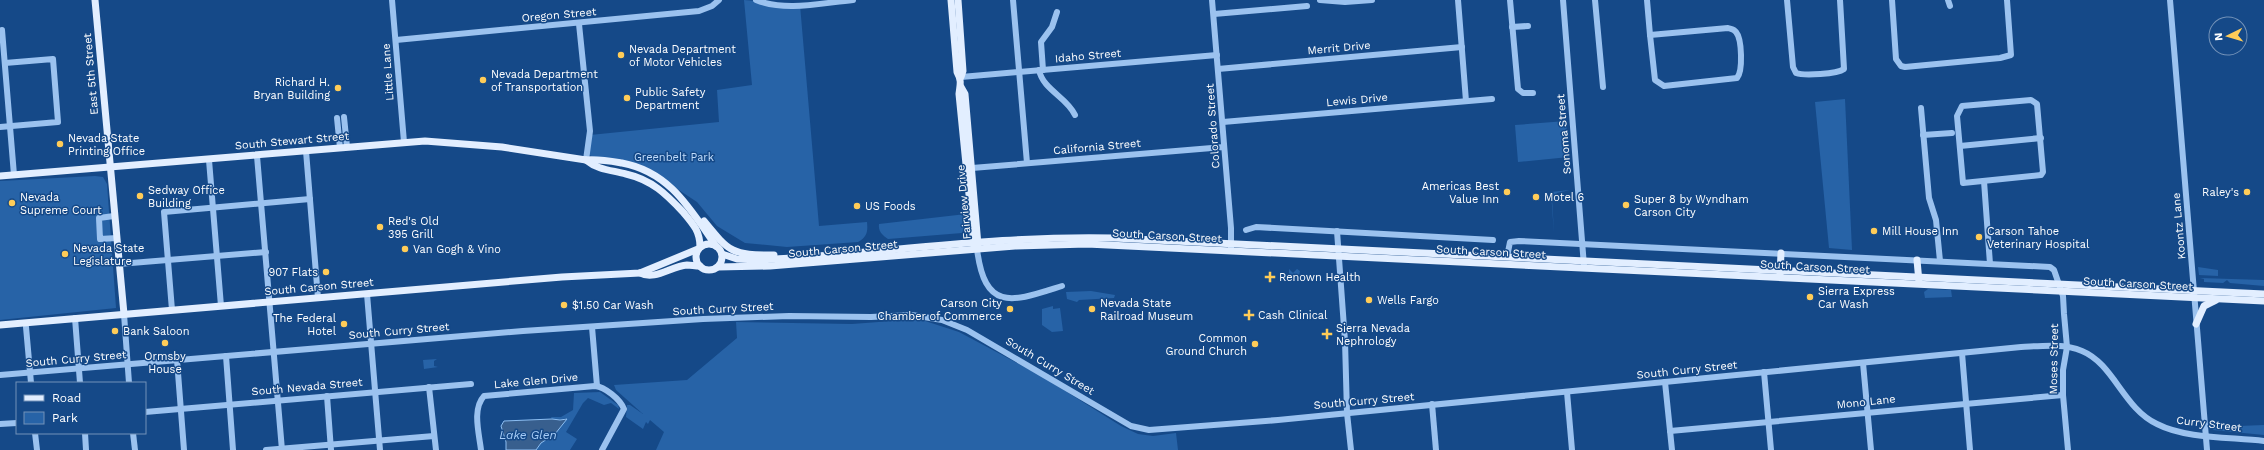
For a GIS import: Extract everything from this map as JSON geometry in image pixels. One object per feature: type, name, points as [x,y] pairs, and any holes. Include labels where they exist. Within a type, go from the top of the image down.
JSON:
[{"type":"main road","name":"East 5th Street","points":[[95,0],[124,314]]},
{"type":"main road","name":"Fairview Drive","points":[[951,0],[957,72],[961,77]]},
{"type":"main road","name":"Fairview Drive","points":[[958,0],[963,71],[959,94],[976,244]]},
{"type":"main road","name":"Fairview Drive","points":[[961,87],[966,94],[976,244]]},
{"type":"main road","name":"South Stewart Street","points":[[0,176],[257,156],[404,142],[472,143],[586,160],[598,159],[629,164],[650,171],[670,186],[682,198],[716,246]]},
{"type":"main road","name":"South Stewart Street","points":[[586,160],[596,168],[635,176],[661,189],[695,227],[700,237],[699,248]]},
{"type":"main road","points":[[682,198],[686,199],[731,251],[747,255],[802,257]]},
{"type":"main road","name":"South Carson Street","points":[[718,267],[770,266],[976,244],[1072,237],[1338,253],[1919,280],[2057,284],[2194,294],[2220,298],[2264,301]]},
{"type":"main road","points":[[708,244],[716,246],[722,254],[722,261],[718,267],[708,270],[700,266],[696,256],[699,248],[708,244]]},
{"type":"main road","name":"South Carson Street","points":[[640,273],[645,269],[675,260],[699,248]]},
{"type":"main road","points":[[1780,274],[1781,253]]},
{"type":"main road","name":"South Carson Street","points":[[722,254],[733,258],[748,260],[875,254]]},
{"type":"main road","points":[[651,275],[654,271],[668,266],[675,260]]},
{"type":"main road","points":[[1917,260],[1919,280]]},
{"type":"main road","name":"South Carson Street","points":[[0,325],[562,277],[640,273],[645,276],[682,266],[700,266]]},
{"type":"main road","name":"South Carson Street","points":[[1919,280],[2061,291],[2264,294]]},
{"type":"main road","points":[[2196,324],[2204,306],[2220,298]]},
{"type":"street","name":"Little Lane","points":[[392,0],[404,142]]},
{"type":"street","name":"Oregon Street","points":[[396,40],[579,24],[699,11],[712,6],[719,0]]},
{"type":"street","points":[[756,0],[780,6],[796,3],[853,0]]},
{"type":"street","points":[[1013,0],[1027,163]]},
{"type":"street","name":"Colorado Street","points":[[1212,0],[1223,122],[1231,247]]},
{"type":"street","points":[[1320,0],[1331,2],[1372,0]]},
{"type":"street","points":[[1458,0],[1466,101]]},
{"type":"street","points":[[1510,0],[1518,89],[1524,93],[1533,93]]},
{"type":"street","name":"Sonoma Street","points":[[1562,0],[1584,264]]},
{"type":"street","points":[[1595,0],[1603,87]]},
{"type":"street","points":[[1647,0],[1650,35],[1654,77],[1661,85],[1733,80],[1740,75],[1742,70],[1739,36],[1732,29],[1650,35]]},
{"type":"street","points":[[1787,0],[1793,66],[1796,73],[1810,74],[1841,72],[1844,69],[1840,0]]},
{"type":"street","points":[[1892,0],[1896,59],[1901,66],[1908,66],[2007,57],[2011,55],[2007,0]]},
{"type":"street","name":"Koontz Lane","points":[[2170,0],[2207,450]]},
{"type":"street","points":[[1214,14],[1307,6]]},
{"type":"street","points":[[1057,12],[1052,27],[1041,42],[1041,70],[1044,83],[1068,103],[1075,115]]},
{"type":"street","points":[[579,24],[590,131],[586,160]]},
{"type":"street","points":[[1512,27],[1528,26]]},
{"type":"street","points":[[2,30],[14,175]]},
{"type":"street","name":"Merrit Drive","points":[[1218,69],[1462,47]]},
{"type":"street","name":"Idaho Street","points":[[961,77],[1217,55]]},
{"type":"street","points":[[0,126],[58,122],[53,59],[5,63]]},
{"type":"street","name":"Lewis Drive","points":[[1223,122],[1492,99]]},
{"type":"street","points":[[2035,101],[2038,104],[2041,138],[2043,172],[2041,175],[1963,183],[1957,116],[1962,106],[2035,101]]},
{"type":"street","points":[[1921,108],[1929,198],[1936,220],[1940,261]]},
{"type":"street","points":[[343,147],[344,117]]},
{"type":"street","points":[[337,118],[343,147]]},
{"type":"street","points":[[1923,135],[1952,133]]},
{"type":"street","points":[[1960,146],[2041,138]]},
{"type":"street","name":"California Street","points":[[972,168],[1224,147]]},
{"type":"street","points":[[306,151],[318,298]]},
{"type":"street","points":[[257,156],[282,449]]},
{"type":"street","points":[[209,160],[221,306]]},
{"type":"street","points":[[1506,260],[1510,242],[1512,241],[1990,264],[1984,181]]},
{"type":"street","points":[[172,310],[164,212],[310,199]]},
{"type":"street","points":[[114,216],[99,218],[100,239],[117,238]]},
{"type":"street","points":[[1246,230],[1256,227],[1493,240]]},
{"type":"street","points":[[1337,231],[1346,341],[1347,413],[1351,450]]},
{"type":"street","points":[[976,244],[979,266],[983,278],[991,289],[1002,296],[1010,299],[1023,298],[1062,286]]},
{"type":"street","points":[[119,264],[266,252]]},
{"type":"street","name":"Moses Street","points":[[1990,264],[2050,267],[2054,270],[2057,284],[2061,291],[2067,347],[2063,395],[2068,450]]},
{"type":"street","points":[[367,294],[380,450]]},
{"type":"street","points":[[124,314],[129,382]]},
{"type":"street","name":"South Curry Street","points":[[0,375],[371,344],[742,317],[841,318],[916,315],[942,320],[968,330],[1058,381],[1119,419],[1138,428],[1156,429],[1347,413],[2021,347],[2067,347],[2086,353]]},
{"type":"street","points":[[75,318],[80,382]]},
{"type":"street","points":[[26,327],[31,382]]},
{"type":"street","points":[[592,327],[597,386],[602,387],[619,401],[624,409],[602,450]]},
{"type":"street","points":[[1962,353],[1970,450]]},
{"type":"street","name":"Curry Street","points":[[2086,353],[2100,364],[2126,399],[2142,415],[2156,424],[2176,432],[2264,441]]},
{"type":"street","points":[[226,356],[233,450]]},
{"type":"street","points":[[177,360],[184,450]]},
{"type":"street","points":[[1863,363],[1871,450]]},
{"type":"street","points":[[1764,372],[1771,450]]},
{"type":"street","points":[[1666,382],[1672,450]]},
{"type":"street","name":"South Nevada Street","points":[[146,412],[471,384]]},
{"type":"street","name":"Lake Glen Drive","points":[[481,450],[477,411],[479,402],[484,396],[597,386]]},
{"type":"street","points":[[429,387],[436,450]]},
{"type":"street","points":[[1567,392],[1572,450]]},
{"type":"street","name":"Mono Lane","points":[[1670,431],[2063,395]]},
{"type":"street","points":[[327,396],[331,447]]},
{"type":"street","points":[[1432,404],[1436,450]]},
{"type":"street","points":[[0,424],[16,423]]},
{"type":"street","points":[[35,434],[37,450]]},
{"type":"street","points":[[85,434],[86,450]]},
{"type":"street","points":[[133,434],[135,450]]},
{"type":"street","points":[[266,450],[331,447],[379,440],[434,436]]},
{"type":"green space","name":"Greenbelt Park","points":[[744,0],[800,5],[819,226],[867,222],[866,234],[858,242],[787,247],[745,243],[717,226],[697,202],[650,171],[598,159],[587,154],[590,135],[719,122],[717,90],[752,85]]},
{"type":"green space","points":[[1845,99],[1852,250],[1829,248],[1815,102]]},
{"type":"green space","points":[[1566,121],[1569,157],[1518,162],[1515,125]]},
{"type":"green space","points":[[95,176],[103,177],[107,184],[116,308],[0,320],[0,181]]},
{"type":"green space","points":[[1570,190],[1557,193],[1557,196],[1552,197],[1554,234],[1551,192]]},
{"type":"green space","points":[[966,214],[966,222],[962,233],[888,239],[879,229],[879,224]]},
{"type":"green space","points":[[2198,267],[2218,270],[2218,276],[2199,275]]},
{"type":"green space","points":[[1289,269],[1293,273],[1297,269],[1300,271],[1298,280],[1289,279]]},
{"type":"green space","points":[[2200,278],[2264,280],[2264,286],[2230,283],[2227,280],[2223,283],[2204,282],[2204,279]]},
{"type":"green space","points":[[1928,289],[1951,290],[1952,297],[1925,298],[1924,292]]},
{"type":"green space","points":[[1091,291],[1115,295],[1114,298],[1079,300],[1077,302],[1067,299],[1066,292]]},
{"type":"green space","points":[[1053,306],[1053,309],[1060,308],[1063,331],[1052,332],[1042,325],[1042,309]]},
{"type":"green space","points":[[919,319],[959,332],[1043,377],[1121,426],[1138,434],[1153,436],[1176,433],[1178,450],[656,450],[664,432],[650,420],[648,424],[646,422],[643,429],[626,417],[627,405],[630,405],[643,414],[616,390],[614,385],[687,380],[737,338],[736,322],[852,324]]},
{"type":"green space","points":[[437,359],[434,361],[434,366],[438,367],[424,369],[423,360]]},
{"type":"green space","points":[[600,392],[618,405],[619,409],[611,403],[604,405],[588,398],[583,403],[566,432],[577,439],[570,450],[536,450],[541,443],[555,434],[566,418],[560,420],[552,419],[551,417],[561,417],[573,410],[574,393]]},
{"type":"green space","points":[[2264,425],[2264,435],[2213,430],[2213,427]]},
{"type":"water","name":"Lake Glen","points":[[567,419],[555,434],[541,443],[536,450],[506,450],[506,442],[501,426],[504,421]]},
{"type":"place","name":"Nevada Department of Motor Vehicles","points":[[621,55]]},
{"type":"place","name":"Nevada Department of Transportation","points":[[483,80]]},
{"type":"place","name":"Richard H. Bryan Building","points":[[338,88]]},
{"type":"place","name":"Public Safety Department","points":[[627,98]]},
{"type":"place","name":"Nevada State Printing Office","points":[[60,144]]},
{"type":"place","name":"Americas Best Value Inn","points":[[1507,192]]},
{"type":"place","name":"Raley's","points":[[2247,192]]},
{"type":"place","name":"Sedway Office Building","points":[[140,196]]},
{"type":"place","name":"Motel 6","points":[[1536,197]]},
{"type":"place","name":"Nevada Supreme Court","points":[[12,203]]},
{"type":"place","name":"Super 8 by Wyndham Carson City","points":[[1626,205]]},
{"type":"place","name":"US Foods","points":[[857,206]]},
{"type":"place","name":"Red's Old 395 Grill","points":[[380,227]]},
{"type":"place","name":"Mill House Inn","points":[[1874,231]]},
{"type":"place","name":"Carson Tahoe Veterinary Hospital","points":[[1979,237]]},
{"type":"place","name":"Van Gogh & Vino","points":[[405,249]]},
{"type":"place","name":"Nevada State Legislature","points":[[65,254]]},
{"type":"place","name":"907 Flats","points":[[326,272]]},
{"type":"place","name":"Renown Health","points":[[1270,277]]},
{"type":"place","name":"Sierra Express Car Wash","points":[[1810,297]]},
{"type":"place","name":"Wells Fargo","points":[[1369,300]]},
{"type":"place","name":"$1.50 Car Wash","points":[[564,305]]},
{"type":"place","name":"Carson City Chamber of Commerce","points":[[1010,309]]},
{"type":"place","name":"Nevada State Railroad Museum","points":[[1092,309]]},
{"type":"place","name":"Cash Clinical","points":[[1249,315]]},
{"type":"place","name":"The Federal Hotel","points":[[344,324]]},
{"type":"place","name":"Bank Saloon","points":[[115,331]]},
{"type":"place","name":"Sierra Nevada Nephrology","points":[[1327,334]]},
{"type":"place","name":"Ormsby House","points":[[165,343]]},
{"type":"place","name":"Common Ground Church","points":[[1255,344]]}]
